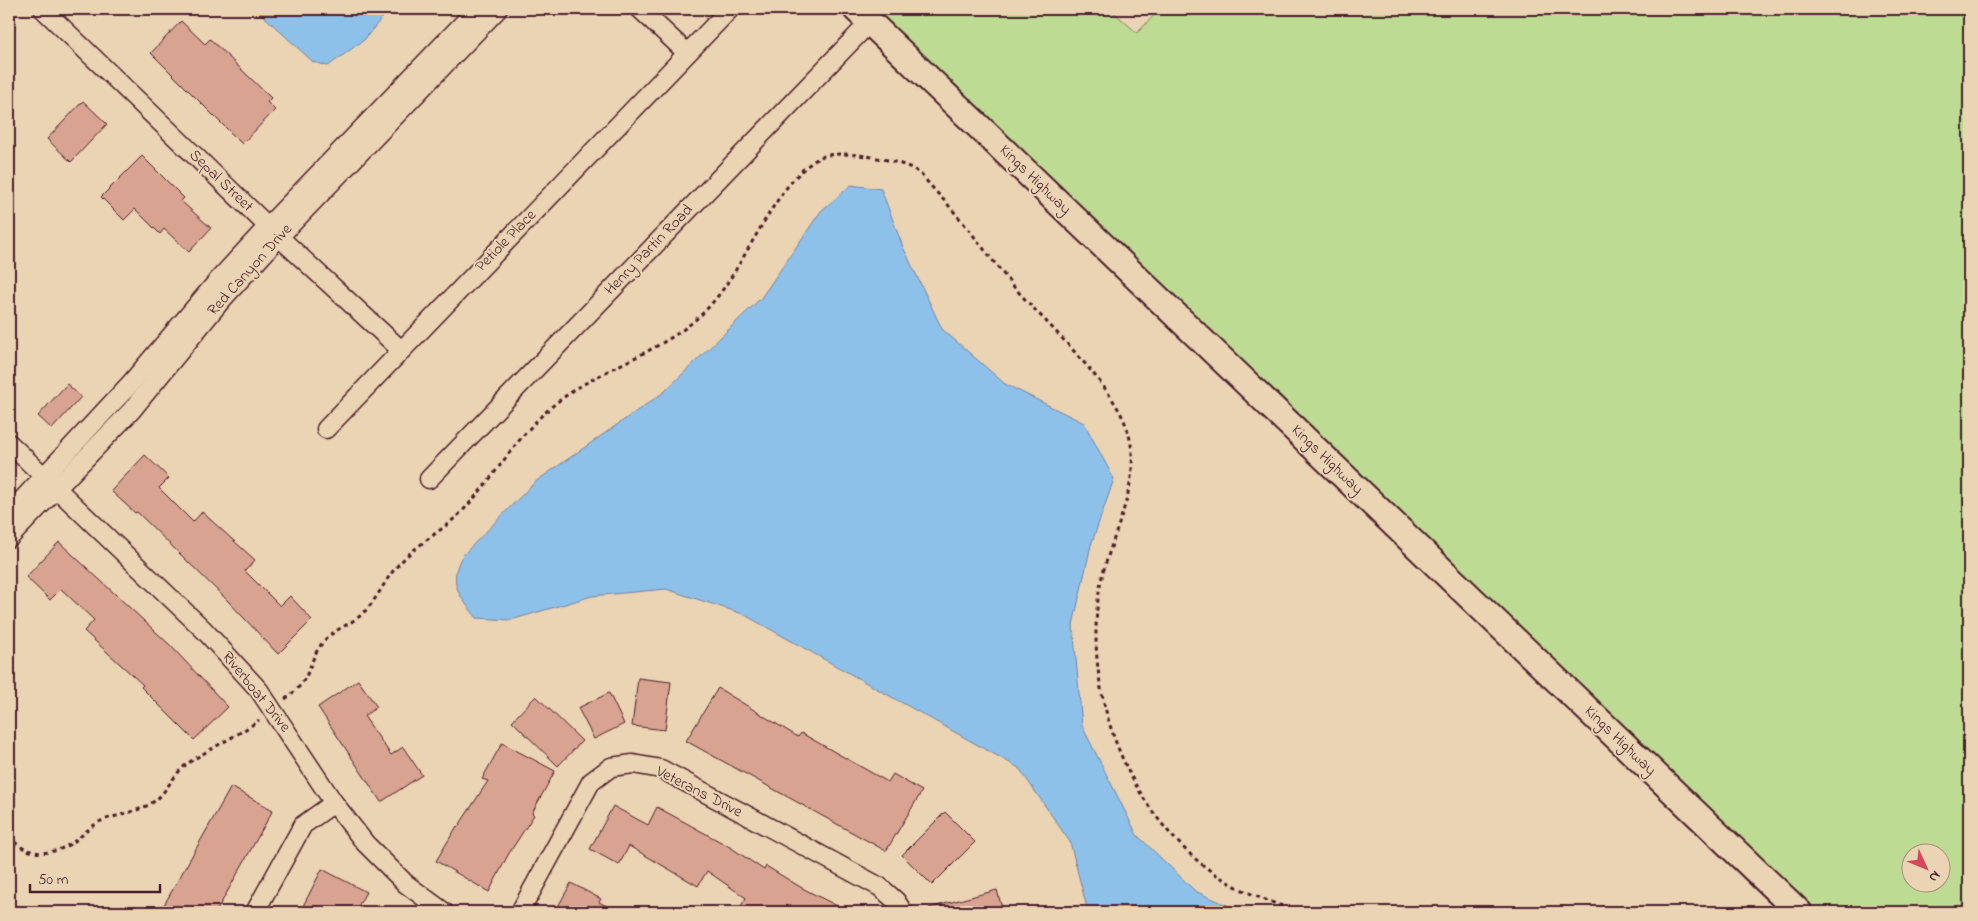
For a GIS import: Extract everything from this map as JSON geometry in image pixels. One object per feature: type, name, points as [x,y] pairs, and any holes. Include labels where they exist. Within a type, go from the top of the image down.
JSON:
[{"type":"street","name":"Sepal Street","points":[[42,9],[273,231],[401,350]]},
{"type":"street","name":"Red Canyon Drive","points":[[9,514],[50,484],[131,410],[219,303],[273,231],[477,9]]},
{"type":"street","name":"Red Canyon Drive","points":[[273,231],[498,9]]},
{"type":"street","points":[[640,9],[687,53]]},
{"type":"street","name":"Petiole Place","points":[[326,428],[730,9]]},
{"type":"street","name":"Henry Partin Road","points":[[429,479],[863,15]]},
{"type":"street","name":"Kings Highway","points":[[863,15],[1799,912]]},
{"type":"street","name":"Riverboat Drive","points":[[9,443],[204,630],[259,690],[334,803],[371,849],[406,884],[444,912]]},
{"type":"street","name":"Red Canyon Drive","points":[[9,538],[50,484]]},
{"type":"street","name":"Veterans Drive","points":[[520,912],[591,782],[611,767],[633,764],[661,769],[880,887],[896,900],[902,912]]},
{"type":"street","points":[[255,912],[303,825],[334,803]]},
{"type":"path","points":[[9,836],[15,844],[34,853],[56,852],[75,842],[98,823],[134,811],[156,800],[186,765],[240,734],[297,691],[307,679],[319,648],[325,640],[358,617],[369,606],[395,568],[420,543],[465,509],[518,440],[550,408],[578,387],[606,370],[660,344],[681,331],[712,303],[749,251],[780,197],[807,164],[826,154],[854,155],[902,165],[917,171],[959,216],[1012,284],[1095,377],[1121,412],[1130,439],[1133,472],[1103,570],[1098,596],[1099,678],[1110,728],[1138,790],[1150,808],[1191,855],[1229,883],[1266,902],[1301,912]]},
{"type":"green space","points":[[869,9],[1110,9],[1137,33],[1160,9],[1969,9],[1969,912],[1811,912]]},
{"type":"water","points":[[256,9],[389,9],[364,40],[328,66],[313,62]]},
{"type":"water","points":[[851,185],[881,189],[903,247],[942,329],[1005,384],[1084,423],[1114,479],[1091,545],[1073,625],[1082,726],[1137,835],[1195,891],[1243,912],[1088,912],[1070,842],[1019,768],[743,614],[666,589],[592,596],[511,620],[477,618],[461,596],[456,582],[456,574],[462,556],[535,482],[664,392],[761,298],[821,211]]},
{"type":"building","points":[[181,21],[205,44],[210,39],[271,98],[267,102],[275,110],[242,144],[151,53]]},
{"type":"building","points":[[83,101],[107,124],[71,162],[47,139]]},
{"type":"building","points":[[142,156],[184,198],[181,201],[211,228],[189,252],[164,229],[160,234],[135,209],[124,220],[101,197]]},
{"type":"building","points":[[67,384],[81,397],[52,429],[38,416]]},
{"type":"building","points":[[145,455],[169,478],[159,488],[193,522],[202,512],[255,560],[245,571],[280,606],[290,596],[312,620],[278,654],[227,600],[137,512],[135,513],[111,491]]},
{"type":"building","points":[[59,542],[170,645],[228,707],[194,740],[141,687],[143,685],[84,631],[94,620],[61,589],[50,600],[26,577]]},
{"type":"building","points":[[638,678],[671,682],[665,730],[632,726]]},
{"type":"building","points":[[358,680],[377,707],[364,716],[391,755],[403,747],[422,775],[381,802],[318,707]]},
{"type":"building","points":[[718,688],[798,737],[801,733],[888,782],[893,774],[922,791],[886,851],[686,741]]},
{"type":"building","points":[[609,693],[624,724],[594,739],[578,708]]},
{"type":"building","points":[[536,696],[582,741],[558,766],[512,721]]},
{"type":"building","points":[[502,743],[555,771],[532,813],[534,815],[508,855],[489,892],[436,861],[488,781],[482,779]]},
{"type":"building","points":[[231,787],[273,810],[216,912],[160,912]]},
{"type":"building","points":[[613,806],[648,825],[657,807],[730,847],[764,870],[766,866],[802,888],[849,912],[750,912],[741,906],[746,898],[707,871],[698,886],[629,846],[619,865],[590,849]]},
{"type":"building","points":[[945,812],[975,842],[932,885],[902,855]]},
{"type":"building","points":[[322,869],[366,892],[355,912],[300,912]]},
{"type":"building","points":[[571,883],[601,899],[599,902],[618,912],[555,912]]},
{"type":"building","points":[[997,890],[1003,912],[930,912],[929,908]]}]
